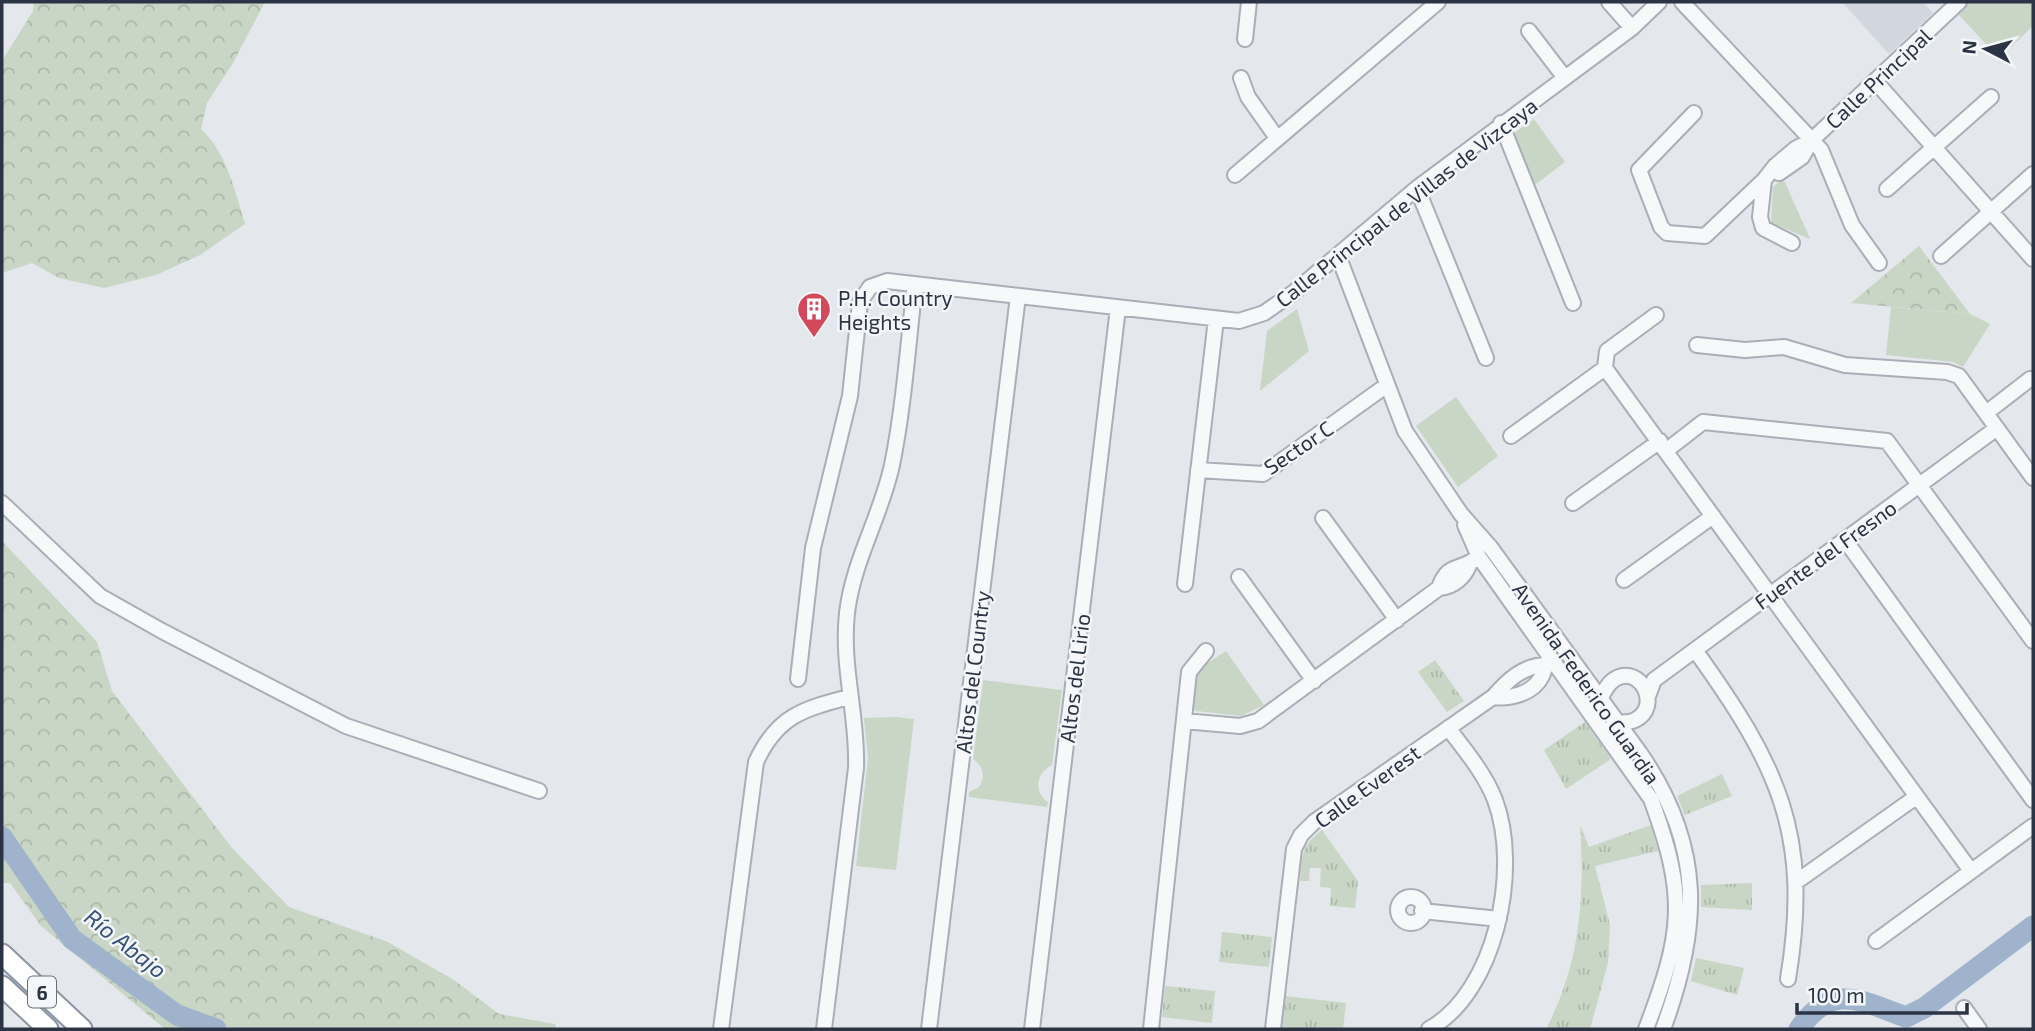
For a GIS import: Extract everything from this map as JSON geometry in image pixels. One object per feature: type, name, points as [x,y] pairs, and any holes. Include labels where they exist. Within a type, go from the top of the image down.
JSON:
[{"type":"highway","name":"6","points":[[2,954],[82,1029]]},
{"type":"highway","name":"6","points":[[2,986],[48,1029]]},
{"type":"street","points":[[1245,38],[1249,2]]},
{"type":"street","points":[[1234,175],[1438,2]]},
{"type":"street","points":[[1609,2],[1632,28]]},
{"type":"street","name":"Calle Principal de Villas de Vizcaya","points":[[798,679],[813,548],[850,396],[860,302],[870,287],[887,281],[1239,321],[1264,313],[1417,188],[1632,28],[1659,2]]},
{"type":"street","name":"Calle Principal","points":[[1682,2],[1812,140],[1959,2]]},
{"type":"street","points":[[1529,31],[1565,78]]},
{"type":"street","points":[[1241,78],[1248,97],[1277,138]]},
{"type":"street","points":[[1876,82],[2033,259]]},
{"type":"street","points":[[1887,189],[1991,97]]},
{"type":"street","points":[[1694,113],[1639,170],[1661,227],[1667,233],[1705,236],[1765,180],[1802,157],[1812,140],[1821,150],[1852,225],[1879,263]]},
{"type":"street","points":[[1501,123],[1573,303]]},
{"type":"street","points":[[1941,256],[2033,174]]},
{"type":"street","points":[[1765,180],[1759,217],[1763,228],[1792,243]]},
{"type":"street","points":[[1417,188],[1486,358]]},
{"type":"street","name":"Avenida Federico Guardia","points":[[1338,255],[1405,431],[1461,514],[1480,556],[1548,663],[1588,709],[1651,799],[1684,894],[1687,953],[1663,1029]]},
{"type":"street","points":[[824,1029],[856,768],[856,738],[845,654],[848,609],[858,563],[891,467],[915,284]]},
{"type":"street","name":"Altos del Country","points":[[929,1029],[1018,296]]},
{"type":"street","name":"Altos del Lirio","points":[[1032,1029],[1118,308]]},
{"type":"street","points":[[1656,315],[1607,352],[1605,368],[1664,445],[1769,596],[1971,871]]},
{"type":"street","points":[[1185,584],[1216,319]]},
{"type":"street","points":[[1697,345],[1745,350],[1784,347],[1845,365],[1947,372],[1959,376],[2033,478]]},
{"type":"street","points":[[1511,436],[1605,368]]},
{"type":"street","points":[[1986,413],[2030,379]]},
{"type":"street","name":"Sector C","points":[[1198,470],[1263,474],[1387,386]]},
{"type":"street","points":[[1573,503],[1703,422],[1887,441],[2033,640]]},
{"type":"street","name":"Fuente del Fresno","points":[[1654,680],[1997,428]]},
{"type":"street","points":[[2,503],[100,596],[162,631],[346,726],[539,791]]},
{"type":"street","points":[[1624,580],[1713,516]]},
{"type":"street","points":[[1322,518],[1396,620]]},
{"type":"street","points":[[1845,540],[2033,800]]},
{"type":"street","points":[[1184,721],[1249,725],[1314,681],[1439,588],[1448,587],[1458,581],[1480,556]]},
{"type":"street","name":"Avenida Federico Guardia","points":[[1480,556],[1566,650],[1601,700],[1665,794],[1689,861],[1672,954],[1646,1029]]},
{"type":"street","points":[[1239,578],[1314,681]]},
{"type":"street","name":"Calle Everest","points":[[1273,1029],[1294,849],[1301,835],[1314,822],[1493,697],[1517,674],[1548,663],[1566,650]]},
{"type":"street","points":[[1695,650],[1753,734],[1772,774],[1790,830],[1796,882],[1796,932],[1788,979]]},
{"type":"street","points":[[1151,1029],[1189,672],[1206,651]]},
{"type":"street","points":[[1588,709],[1601,700],[1605,687],[1615,678],[1626,676],[1654,680],[1643,714],[1628,722],[1616,722],[1604,731]]},
{"type":"street","points":[[1637,679],[1644,685],[1648,696]]},
{"type":"street","points":[[721,1029],[756,762],[767,738],[790,716],[812,706],[849,697]]},
{"type":"street","points":[[1429,1029],[1444,1021],[1472,985],[1499,919],[1506,878],[1505,841],[1496,800],[1478,768],[1448,728]]},
{"type":"street","points":[[1796,882],[1916,797]]},
{"type":"street","points":[[1876,941],[2033,826]]},
{"type":"street","points":[[1422,911],[1499,919]]},
{"type":"street","points":[[2,947],[18,970]]},
{"type":"street","points":[[1964,1008],[1979,1029]]},
{"type":"shaded area","points":[[1842,2],[1923,2],[1933,13],[1889,54]]},
{"type":"green space","points":[[34,2],[265,2],[233,63],[207,103],[201,129],[224,161],[245,224],[200,255],[156,275],[104,288],[59,278],[32,263],[2,273],[2,61],[33,11]]},
{"type":"green space","points":[[1968,2],[2033,2],[2033,26],[1999,58],[1957,13]]},
{"type":"green space","points":[[1534,119],[1565,162],[1532,187],[1513,134]]},
{"type":"green space","points":[[1781,180],[1785,182],[1810,239],[1771,223],[1773,187]]},
{"type":"green space","points":[[1919,246],[1970,314],[1851,303]]},
{"type":"green space","points":[[1891,307],[1970,314],[1990,324],[1963,367],[1953,362],[1886,355]]},
{"type":"green space","points":[[1297,309],[1309,351],[1260,391],[1267,331]]},
{"type":"green space","points":[[1456,397],[1498,456],[1458,487],[1416,426]]},
{"type":"green space","points":[[2,541],[97,642],[112,691],[232,848],[289,907],[388,942],[454,980],[499,1014],[555,1024],[556,1029],[165,1029],[41,926],[10,883],[2,883]]},
{"type":"green space","points":[[1226,651],[1264,705],[1241,716],[1196,711],[1192,707],[1197,670]]},
{"type":"green space","points":[[1435,660],[1464,701],[1447,712],[1418,672]]},
{"type":"green space","points":[[983,680],[1062,690],[1052,765],[1043,773],[1038,783],[1040,793],[1048,802],[1047,807],[969,797],[969,792],[979,787],[983,775],[973,759]]},
{"type":"green space","points":[[864,718],[914,719],[896,870],[856,866],[868,758]]},
{"type":"green space","points":[[1585,722],[1611,759],[1566,789],[1544,750]]},
{"type":"green space","points":[[1722,774],[1732,796],[1685,815],[1677,796]]},
{"type":"green space","points":[[1580,825],[1589,847],[1651,825],[1658,851],[1595,866],[1610,925],[1608,963],[1590,1029],[1546,1029],[1566,980],[1578,930],[1582,879]]},
{"type":"green space","points":[[1322,830],[1358,881],[1355,908],[1330,906],[1331,888],[1320,887],[1321,868],[1310,868],[1309,881],[1300,881],[1306,846]]},
{"type":"green space","points":[[1752,883],[1752,910],[1701,907],[1701,885]]},
{"type":"green space","points":[[1222,932],[1272,937],[1269,967],[1219,962]]},
{"type":"green space","points":[[1696,958],[1744,968],[1737,995],[1691,981]]},
{"type":"green space","points":[[1165,986],[1215,991],[1212,1023],[1162,1017]]},
{"type":"green space","points":[[1285,996],[1346,1003],[1343,1029],[1282,1029]]},
{"type":"waterway","name":"Río Abajo","points":[[2,837],[72,939],[177,1015],[216,1029]]},
{"type":"waterway","name":"Río Abajo","points":[[1799,1029],[1811,1014],[1836,1000],[1861,1001],[1906,1017],[1924,1008],[2033,926]]},
{"type":"place","name":"P.H. Country Heights","points":[[814,339]]}]
